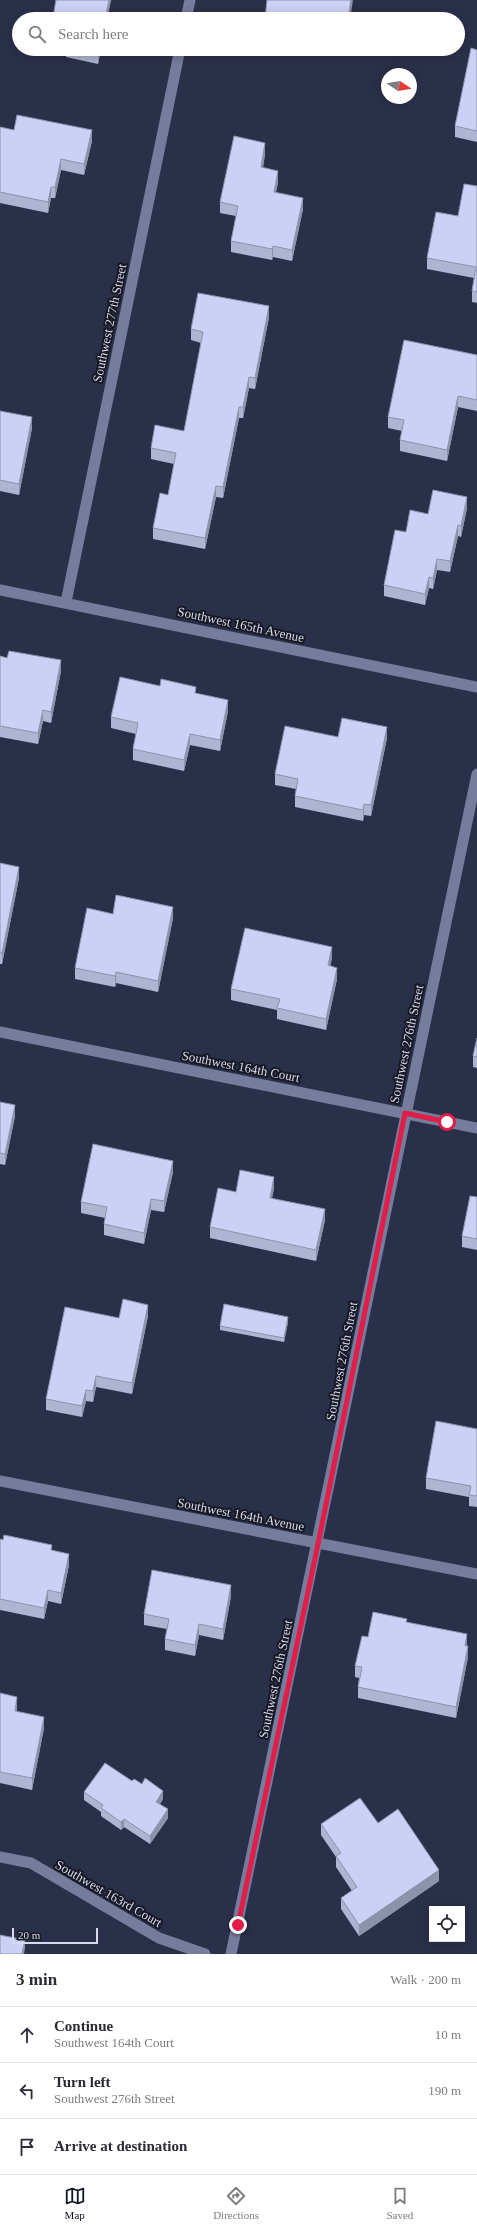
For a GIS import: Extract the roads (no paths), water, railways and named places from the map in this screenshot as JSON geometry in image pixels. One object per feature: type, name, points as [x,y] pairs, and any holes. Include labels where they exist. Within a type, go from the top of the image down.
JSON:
[{"type":"street","points":[[187,12],[190,0]]},
{"type":"street","name":"Southwest 277th Street","points":[[66,602],[179,56]]},
{"type":"street","name":"Southwest 165th Avenue","points":[[0,590],[66,602],[477,686]]},
{"type":"street","name":"Southwest 276th Street","points":[[232,1954],[318,1544],[405,1113],[477,774]]},
{"type":"street","name":"Southwest 164th Court","points":[[0,1032],[477,1128]]},
{"type":"street","name":"Southwest 164th Avenue","points":[[0,1480],[318,1544],[477,1574]]},
{"type":"street","name":"Southwest 163rd Court","points":[[0,1858],[31,1863],[159,1938],[205,1954]]}]
